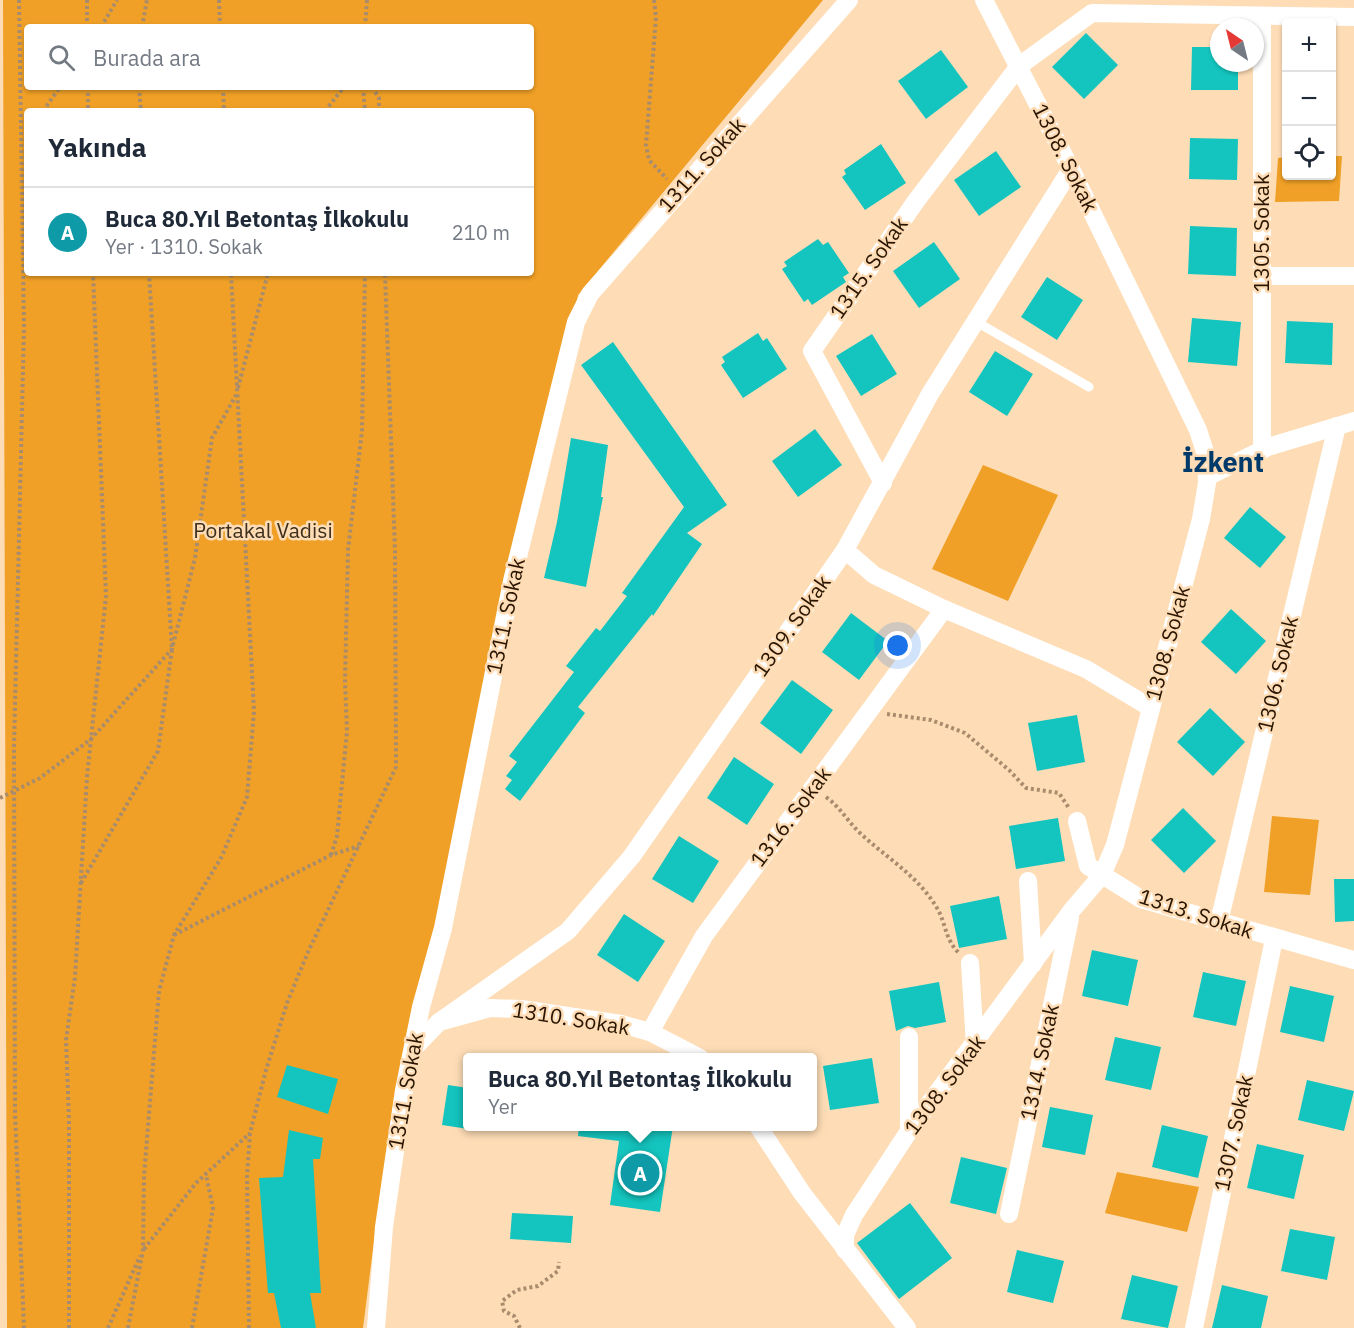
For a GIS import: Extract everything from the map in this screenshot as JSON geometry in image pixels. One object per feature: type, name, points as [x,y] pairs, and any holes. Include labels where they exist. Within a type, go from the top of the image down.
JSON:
[{"type":"street","name":"1311. Sokak","points":[[376,1328],[384,1227],[421,1007],[443,928],[512,581],[576,322],[590,294],[678,190],[849,0]]},
{"type":"street","name":"1308. Sokak","points":[[845,1250],[846,1235],[854,1215],[909,1131],[975,1045],[1072,910],[1102,875],[1115,845],[1200,519],[1207,477],[1206,455],[1182,393],[984,0]]},
{"type":"street","points":[[1019,66],[1098,7],[1202,7],[1262,16],[1302,8],[1354,17]]},
{"type":"street","name":"1305. Sokak","points":[[1262,16],[1262,450]]},
{"type":"street","name":"1315. Sokak","points":[[883,483],[812,351],[916,201],[1019,66]]},
{"type":"street","name":"1309. Sokak","points":[[439,1022],[568,931],[632,856],[845,550],[930,394],[1071,169]]},
{"type":"street","points":[[1262,276],[1354,276]]},
{"type":"street","points":[[1207,477],[1262,450],[1345,424]]},
{"type":"street","name":"1306. Sokak","points":[[1219,922],[1345,424]]},
{"type":"street","points":[[845,550],[874,575],[944,609],[1086,669],[1151,708]]},
{"type":"street","name":"1316. Sokak","points":[[650,1032],[704,936],[944,609]]},
{"type":"street","name":"1313. Sokak","points":[[1077,821],[1088,866],[1141,899],[1274,939],[1354,960]]},
{"type":"street","points":[[1028,881],[1033,964]]},
{"type":"street","name":"1314. Sokak","points":[[1009,1214],[1072,910]]},
{"type":"street","name":"1307. Sokak","points":[[1194,1328],[1274,939]]},
{"type":"street","points":[[970,963],[975,1045]]},
{"type":"street","name":"1310. Sokak","points":[[439,1022],[490,1008],[521,1009],[621,1024],[650,1032],[690,1053]]},
{"type":"street","points":[[413,1049],[439,1022]]},
{"type":"street","points":[[909,1037],[909,1131]]},
{"type":"street","points":[[762,1131],[845,1250],[907,1328]]},
{"type":"lane","points":[[975,321],[1089,387]]},
{"type":"path","points":[[19,0],[24,327],[15,791],[15,1113],[24,1328]]},
{"type":"path","points":[[87,0],[87,24]]},
{"type":"path","points":[[103,24],[117,0]]},
{"type":"path","points":[[143,24],[147,0]]},
{"type":"path","points":[[219,0],[220,24]]},
{"type":"path","points":[[365,24],[367,0]]},
{"type":"path","points":[[654,0],[656,17],[646,145],[649,160],[678,190]]},
{"type":"path","points":[[45,108],[58,90]]},
{"type":"path","points":[[88,90],[88,108]]},
{"type":"path","points":[[139,90],[141,108]]},
{"type":"path","points":[[223,90],[224,108]]},
{"type":"path","points":[[327,108],[342,90]]},
{"type":"path","points":[[363,90],[365,108]]},
{"type":"path","points":[[374,90],[379,98],[380,108]]},
{"type":"path","points":[[69,1328],[69,1120],[66,1040],[75,978],[91,739],[106,596],[93,276]]},
{"type":"path","points":[[0,798],[40,778],[91,739],[172,649],[161,506],[149,276]]},
{"type":"path","points":[[128,1328],[143,1250],[144,1176],[159,991],[174,935],[221,858],[247,796],[254,711],[231,276]]},
{"type":"path","points":[[80,884],[158,751],[172,649],[195,558],[212,438],[236,394],[267,276]]},
{"type":"path","points":[[331,855],[337,836],[347,731],[345,681],[348,550],[362,431],[365,276]]},
{"type":"path","points":[[249,1328],[247,1177],[250,1133],[287,1003],[308,952],[396,767],[395,551],[385,276]]},
{"type":"path","points":[[868,714],[932,720],[965,733],[1009,770],[1026,788],[1059,793],[1077,821]]},
{"type":"path","points":[[813,788],[839,806],[859,833],[920,884],[938,909],[950,945],[970,963]]},
{"type":"path","points":[[174,935],[331,855],[360,846]]},
{"type":"path","points":[[108,1328],[143,1250],[206,1174],[250,1133]]},
{"type":"path","points":[[192,1328],[213,1208],[206,1174]]},
{"type":"path","points":[[519,1328],[514,1316],[504,1311],[502,1301],[517,1290],[538,1286],[558,1272],[559,1262]]},
{"type":"green space","name":"Portakal Vadisi","points":[[3,0],[823,0],[578,295],[373,1249],[363,1328],[7,1328]]},
{"type":"green space","points":[[1336,156],[1342,156],[1339,201],[1275,202],[1278,158],[1282,158],[1282,180],[1336,180]]},
{"type":"green space","points":[[983,465],[1058,495],[1008,601],[932,569]]},
{"type":"green space","points":[[1272,816],[1319,820],[1310,895],[1264,892]]},
{"type":"green space","points":[[1117,1172],[1199,1187],[1187,1232],[1105,1213]]},
{"type":"building","points":[[1086,33],[1118,65],[1084,99],[1052,67]]},
{"type":"building","points":[[1192,47],[1210,47],[1210,72],[1238,72],[1238,90],[1191,90]]},
{"type":"building","points":[[941,50],[968,87],[926,119],[898,81]]},
{"type":"building","points":[[1190,138],[1238,139],[1237,180],[1189,179]]},
{"type":"building","points":[[881,144],[906,183],[865,210],[842,177],[846,174],[844,170]]},
{"type":"building","points":[[996,151],[1021,187],[979,216],[954,180]]},
{"type":"building","points":[[1190,226],[1237,228],[1236,276],[1188,274]]},
{"type":"building","points":[[818,239],[823,245],[828,242],[849,273],[843,277],[846,282],[812,305],[808,299],[804,302],[782,269],[787,266],[784,262]]},
{"type":"building","points":[[934,242],[960,279],[919,308],[893,271]]},
{"type":"building","points":[[1047,277],[1083,300],[1057,340],[1021,317]]},
{"type":"building","points":[[1192,318],[1241,322],[1237,366],[1188,362]]},
{"type":"building","points":[[1287,321],[1333,323],[1332,365],[1285,363]]},
{"type":"building","points":[[758,333],[763,341],[767,338],[787,369],[743,398],[721,365],[725,362],[722,357]]},
{"type":"building","points":[[872,334],[897,374],[861,396],[836,356]]},
{"type":"building","points":[[613,342],[727,505],[687,533],[702,544],[653,616],[652,614],[578,707],[585,713],[520,801],[505,789],[512,780],[506,776],[517,762],[509,756],[574,672],[566,666],[596,628],[600,631],[627,596],[622,593],[684,507],[581,365]]},
{"type":"building","points":[[995,351],[1033,374],[1007,416],[969,392]]},
{"type":"building","points":[[815,429],[842,465],[798,497],[772,461]]},
{"type":"building","points":[[571,438],[608,445],[601,497],[603,497],[586,587],[544,578],[557,522]]},
{"type":"building","points":[[1250,507],[1286,537],[1260,568],[1224,538]]},
{"type":"building","points":[[1231,609],[1266,641],[1236,674],[1201,642]]},
{"type":"building","points":[[851,613],[888,641],[859,680],[822,652]]},
{"type":"building","points":[[792,680],[833,710],[801,754],[760,723]]},
{"type":"building","points":[[1210,708],[1245,742],[1213,776],[1177,742]]},
{"type":"building","points":[[1077,715],[1085,762],[1037,771],[1028,723]]},
{"type":"building","points":[[734,757],[774,784],[747,825],[707,798]]},
{"type":"building","points":[[1183,808],[1216,841],[1184,873],[1151,840]]},
{"type":"building","points":[[1058,818],[1065,861],[1016,869],[1009,826]]},
{"type":"building","points":[[679,836],[719,861],[693,903],[652,879]]},
{"type":"building","points":[[1334,879],[1354,879],[1354,921],[1335,922]]},
{"type":"building","points":[[999,896],[1007,939],[959,948],[950,906]]},
{"type":"building","points":[[624,914],[665,941],[638,982],[597,955]]},
{"type":"building","points":[[1092,950],[1138,960],[1128,1006],[1082,996]]},
{"type":"building","points":[[1203,972],[1246,981],[1236,1026],[1193,1017]]},
{"type":"building","points":[[939,982],[946,1022],[915,1028],[908,1026],[896,1031],[889,991]]},
{"type":"building","points":[[1290,986],[1334,996],[1324,1042],[1280,1032]]},
{"type":"building","points":[[1115,1037],[1161,1047],[1151,1090],[1105,1080]]},
{"type":"building","points":[[872,1058],[879,1103],[830,1110],[823,1066]]},
{"type":"building","points":[[287,1065],[338,1079],[328,1114],[277,1097]]},
{"type":"building","points":[[1307,1080],[1354,1091],[1344,1131],[1298,1120]]},
{"type":"building","points":[[448,1085],[463,1087],[463,1128],[442,1125]]},
{"type":"building","points":[[1050,1107],[1093,1115],[1085,1155],[1042,1147]]},
{"type":"building","points":[[1162,1125],[1208,1136],[1198,1178],[1152,1167]]},
{"type":"building","points":[[289,1130],[323,1138],[320,1159],[313,1159],[321,1293],[310,1293],[316,1328],[281,1328],[274,1293],[268,1293],[259,1178],[283,1177]]},
{"type":"building","points":[[578,1131],[672,1131],[660,1212],[610,1205],[619,1141],[578,1136]]},
{"type":"building","points":[[1257,1144],[1304,1155],[1294,1199],[1247,1188]]},
{"type":"building","points":[[961,1157],[1007,1168],[996,1214],[950,1203]]},
{"type":"building","points":[[910,1203],[952,1258],[899,1299],[857,1243]]},
{"type":"building","points":[[512,1213],[573,1216],[571,1243],[510,1239]]},
{"type":"building","points":[[1290,1229],[1335,1237],[1327,1280],[1281,1271]]},
{"type":"building","points":[[1017,1250],[1064,1261],[1053,1303],[1007,1292]]},
{"type":"building","points":[[1132,1275],[1178,1286],[1168,1328],[1121,1319]]},
{"type":"building","points":[[1222,1285],[1268,1296],[1261,1328],[1212,1328]]},
{"type":"place","name":"Buca 80.Yıl Betontaş İlkokulu","points":[[640,1173]]},
{"type":"district","name":"İzkent","points":[[1223,463]]}]
